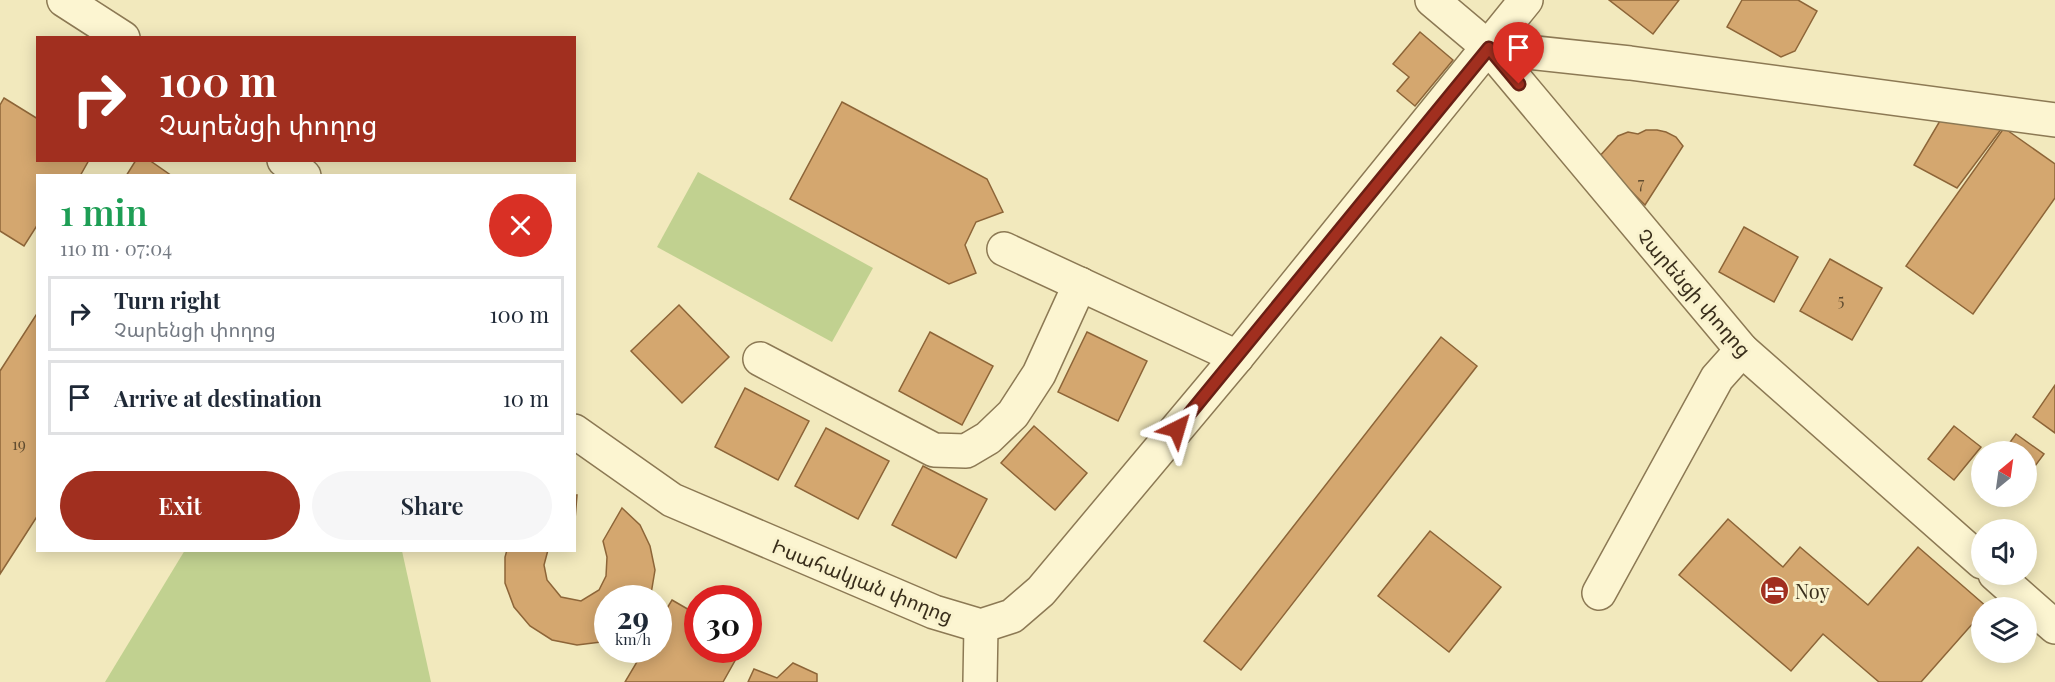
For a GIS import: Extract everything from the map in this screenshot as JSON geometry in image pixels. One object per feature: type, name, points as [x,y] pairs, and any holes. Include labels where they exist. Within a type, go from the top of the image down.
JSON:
[{"type":"street","points":[[64,0],[120,36]]},
{"type":"street","name":"Չարենցի փողոց","points":[[1432,0],[1489,48],[1742,350],[1971,552]]},
{"type":"street","points":[[980,682],[981,626],[1012,616],[1041,591],[1237,357],[1526,0]]},
{"type":"street","points":[[1489,48],[1629,63],[2055,120]]},
{"type":"street","points":[[286,162],[302,174]]},
{"type":"street","points":[[1004,249],[1237,357]]},
{"type":"street","points":[[760,359],[934,450],[966,451],[988,438],[1013,414],[1039,374],[1080,284]]},
{"type":"street","points":[[1599,593],[1717,378],[1742,350]]},
{"type":"street","name":"Իսահակյան փողոց","points":[[576,432],[672,500],[934,612],[981,626]]},
{"type":"street","points":[[2007,585],[2055,627]]},
{"type":"green space","points":[[698,172],[873,268],[832,342],[657,247]]},
{"type":"green space","points":[[184,552],[402,552],[431,682],[105,682]]},
{"type":"building","points":[[1609,0],[1679,0],[1653,34]]},
{"type":"building","points":[[1742,0],[1798,0],[1817,11],[1795,51],[1781,57],[1727,27]]},
{"type":"building","points":[[1420,32],[1453,60],[1415,106],[1397,91],[1409,77],[1393,64]]},
{"type":"building","points":[[4,98],[36,118],[36,162],[88,162],[81,174],[36,174],[36,227],[24,246],[0,231],[0,105]]},
{"type":"building","points":[[842,102],[987,179],[1003,212],[976,222],[965,245],[976,273],[949,284],[790,199]]},
{"type":"building","points":[[1941,119],[2002,128],[1957,188],[1914,165]]},
{"type":"building","points":[[2004,128],[2055,164],[2055,198],[1973,314],[1906,266]]},
{"type":"building","points":[[1646,130],[1666,132],[1676,137],[1683,146],[1645,205],[1598,158],[1618,136],[1628,132],[1638,134]]},
{"type":"building","points":[[135,162],[152,162],[169,174],[127,174]]},
{"type":"building","points":[[1744,227],[1798,257],[1774,302],[1719,272]]},
{"type":"building","points":[[1830,259],[1882,288],[1852,340],[1800,311]]},
{"type":"building","points":[[679,305],[729,357],[682,403],[631,351]]},
{"type":"building","points":[[36,315],[36,518],[0,574],[0,371]]},
{"type":"building","points":[[930,332],[993,366],[962,425],[899,391]]},
{"type":"building","points":[[1087,332],[1147,361],[1118,421],[1058,392]]},
{"type":"building","points":[[1441,337],[1477,366],[1241,670],[1204,641]]},
{"type":"building","points":[[2055,385],[2055,433],[2033,417]]},
{"type":"building","points":[[745,388],[809,421],[778,480],[715,447]]},
{"type":"building","points":[[1034,426],[1087,473],[1055,510],[1001,463]]},
{"type":"building","points":[[1954,426],[1973,441],[1971,441],[1971,459],[1954,480],[1928,459]]},
{"type":"building","points":[[826,428],[889,461],[858,519],[795,486]]},
{"type":"building","points":[[2016,434],[2026,441],[2011,441]]},
{"type":"building","points":[[2037,449],[2044,454],[2037,463]]},
{"type":"building","points":[[923,466],[987,499],[956,558],[892,525]]},
{"type":"building","points":[[622,508],[640,525],[650,546],[655,570],[652,585],[602,585],[606,576],[607,557],[603,541]]},
{"type":"building","name":"Noy","points":[[1728,519],[1783,567],[1800,547],[1868,605],[1918,547],[1976,597],[1971,597],[1971,625],[1921,682],[1879,682],[1823,634],[1791,671],[1679,575]]},
{"type":"building","points":[[1430,531],[1501,587],[1449,652],[1378,596]]},
{"type":"building","points":[[506,552],[547,552],[544,565],[547,580],[561,597],[581,601],[594,593],[594,643],[577,645],[552,640],[530,626],[514,607],[505,583]]},
{"type":"building","points":[[672,600],[684,607],[684,663],[734,663],[723,682],[625,682],[636,663],[672,663]]},
{"type":"building","points":[[793,663],[817,674],[817,682],[748,682],[754,669],[777,678]]},
{"type":"place","name":"Noy","points":[[1774,590]]},
{"type":"route","points":[[1177,429],[1489,48],[1519,84]]}]
